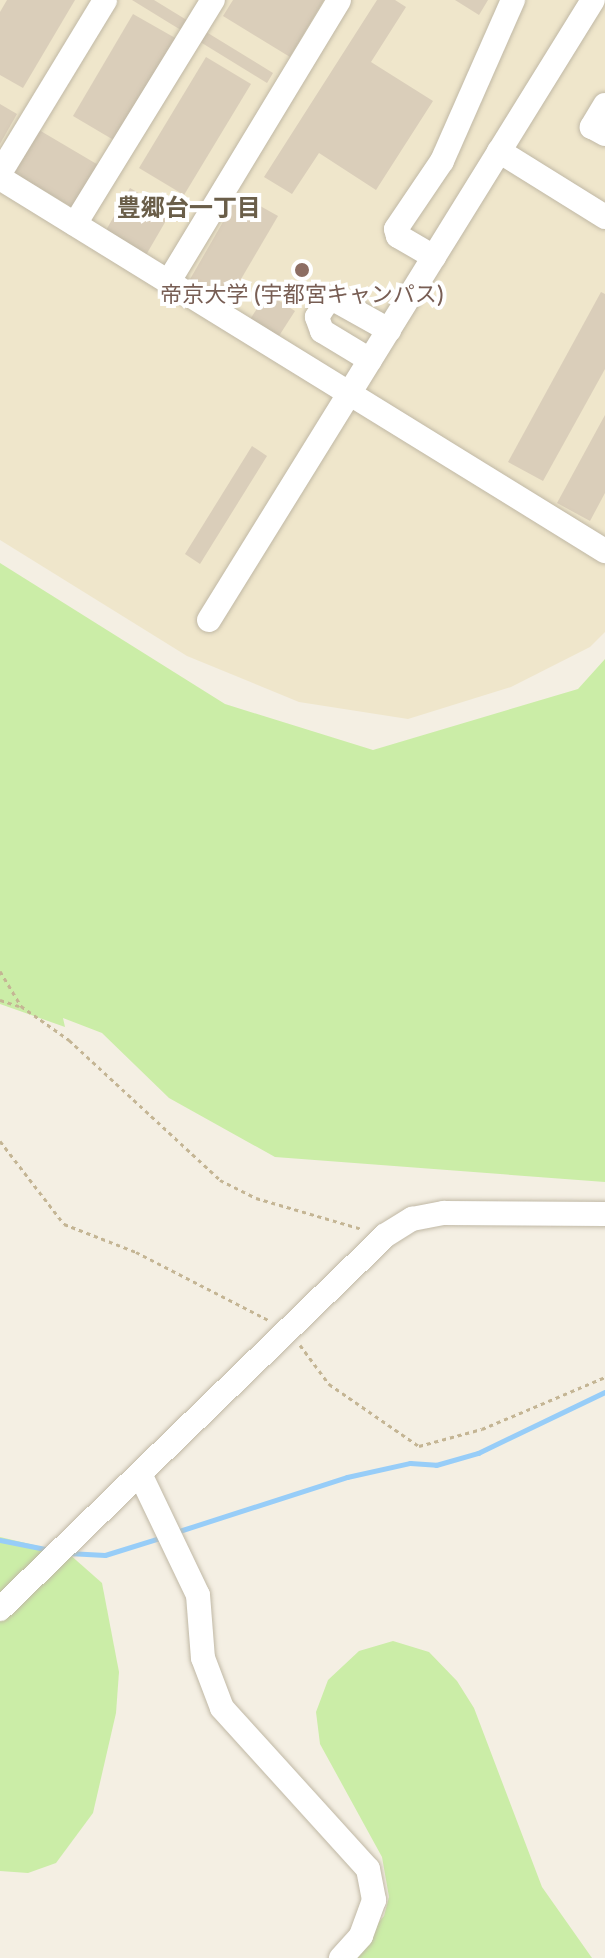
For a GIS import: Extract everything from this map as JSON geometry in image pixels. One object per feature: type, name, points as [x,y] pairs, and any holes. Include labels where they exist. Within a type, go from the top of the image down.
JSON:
[{"type":"street","points":[[105,0],[0,176],[605,551]]},
{"type":"street","points":[[75,224],[213,0]]},
{"type":"street","points":[[169,281],[339,0]]},
{"type":"street","points":[[434,257],[398,236],[396,229],[442,161],[513,0]]},
{"type":"street","points":[[209,620],[593,0]]},
{"type":"street","points":[[605,105],[592,127],[605,134]]},
{"type":"street","points":[[499,151],[605,217]]},
{"type":"street","points":[[370,360],[322,331],[317,317],[326,303],[335,300],[389,330]]},
{"type":"street","points":[[0,1609],[386,1235],[412,1219],[444,1213],[605,1214]]},
{"type":"street","points":[[140,1474],[198,1595],[203,1658],[222,1708],[368,1869],[374,1900],[361,1936],[341,1958]]},
{"type":"path","points":[[0,971],[21,1006]]},
{"type":"path","points":[[0,1000],[21,1006],[69,1040],[220,1180],[256,1198],[386,1235]]},
{"type":"shaded area","name":"帝京大学 (宇都宮キャンパス)","points":[[0,0],[605,0],[605,632],[590,647],[511,687],[408,719],[299,702],[187,656],[0,540]]},
{"type":"green space","points":[[0,563],[225,704],[373,750],[578,689],[605,659],[605,1182],[275,1157],[169,1098],[102,1033],[63,1018],[65,1027],[0,1004]]},
{"type":"green space","points":[[0,1537],[68,1553],[102,1583],[119,1672],[116,1713],[93,1813],[56,1863],[28,1873],[0,1871]]},
{"type":"green space","points":[[393,1641],[429,1652],[457,1681],[474,1708],[542,1887],[592,1958],[338,1958],[356,1949],[384,1916],[389,1897],[382,1857],[320,1744],[316,1712],[328,1680],[359,1651]]},
{"type":"building","points":[[7,0],[75,0],[23,88],[0,75],[0,12]]},
{"type":"building","points":[[132,0],[154,0],[273,73],[267,83]]},
{"type":"building","points":[[233,0],[324,0],[290,57],[223,16]]},
{"type":"building","points":[[377,0],[395,0],[406,7],[371,62],[433,101],[376,190],[319,153],[292,194],[264,177]]},
{"type":"building","points":[[455,0],[488,0],[479,15]]},
{"type":"building","points":[[133,14],[177,39],[117,142],[73,116]]},
{"type":"building","points":[[206,57],[251,84],[184,195],[139,168]]},
{"type":"building","points":[[0,104],[17,114],[0,144]]},
{"type":"building","points":[[39,130],[100,166],[75,209],[14,173]]},
{"type":"building","points":[[130,188],[171,212],[146,255],[105,232]]},
{"type":"building","points":[[239,194],[278,216],[227,303],[189,281]]},
{"type":"building","points":[[601,292],[605,294],[605,369],[543,481],[508,462]]},
{"type":"building","points":[[267,293],[295,311],[277,339],[249,321]]},
{"type":"building","points":[[605,415],[605,493],[590,521],[557,503]]},
{"type":"building","points":[[252,446],[267,456],[200,564],[185,554]]},
{"type":"waterway","points":[[176,1532],[347,1477],[410,1463],[436,1465],[478,1453],[605,1392]]},
{"type":"waterway","points":[[68,1553],[105,1555],[163,1537]]},
{"type":"waterway","points":[[0,1540],[50,1550]]},
{"type":"place","name":"帝京大学 (宇都宮キャンパス)","points":[[302,270]]},
{"type":"district","name":"豊郷台一丁目","points":[[189,209]]}]
